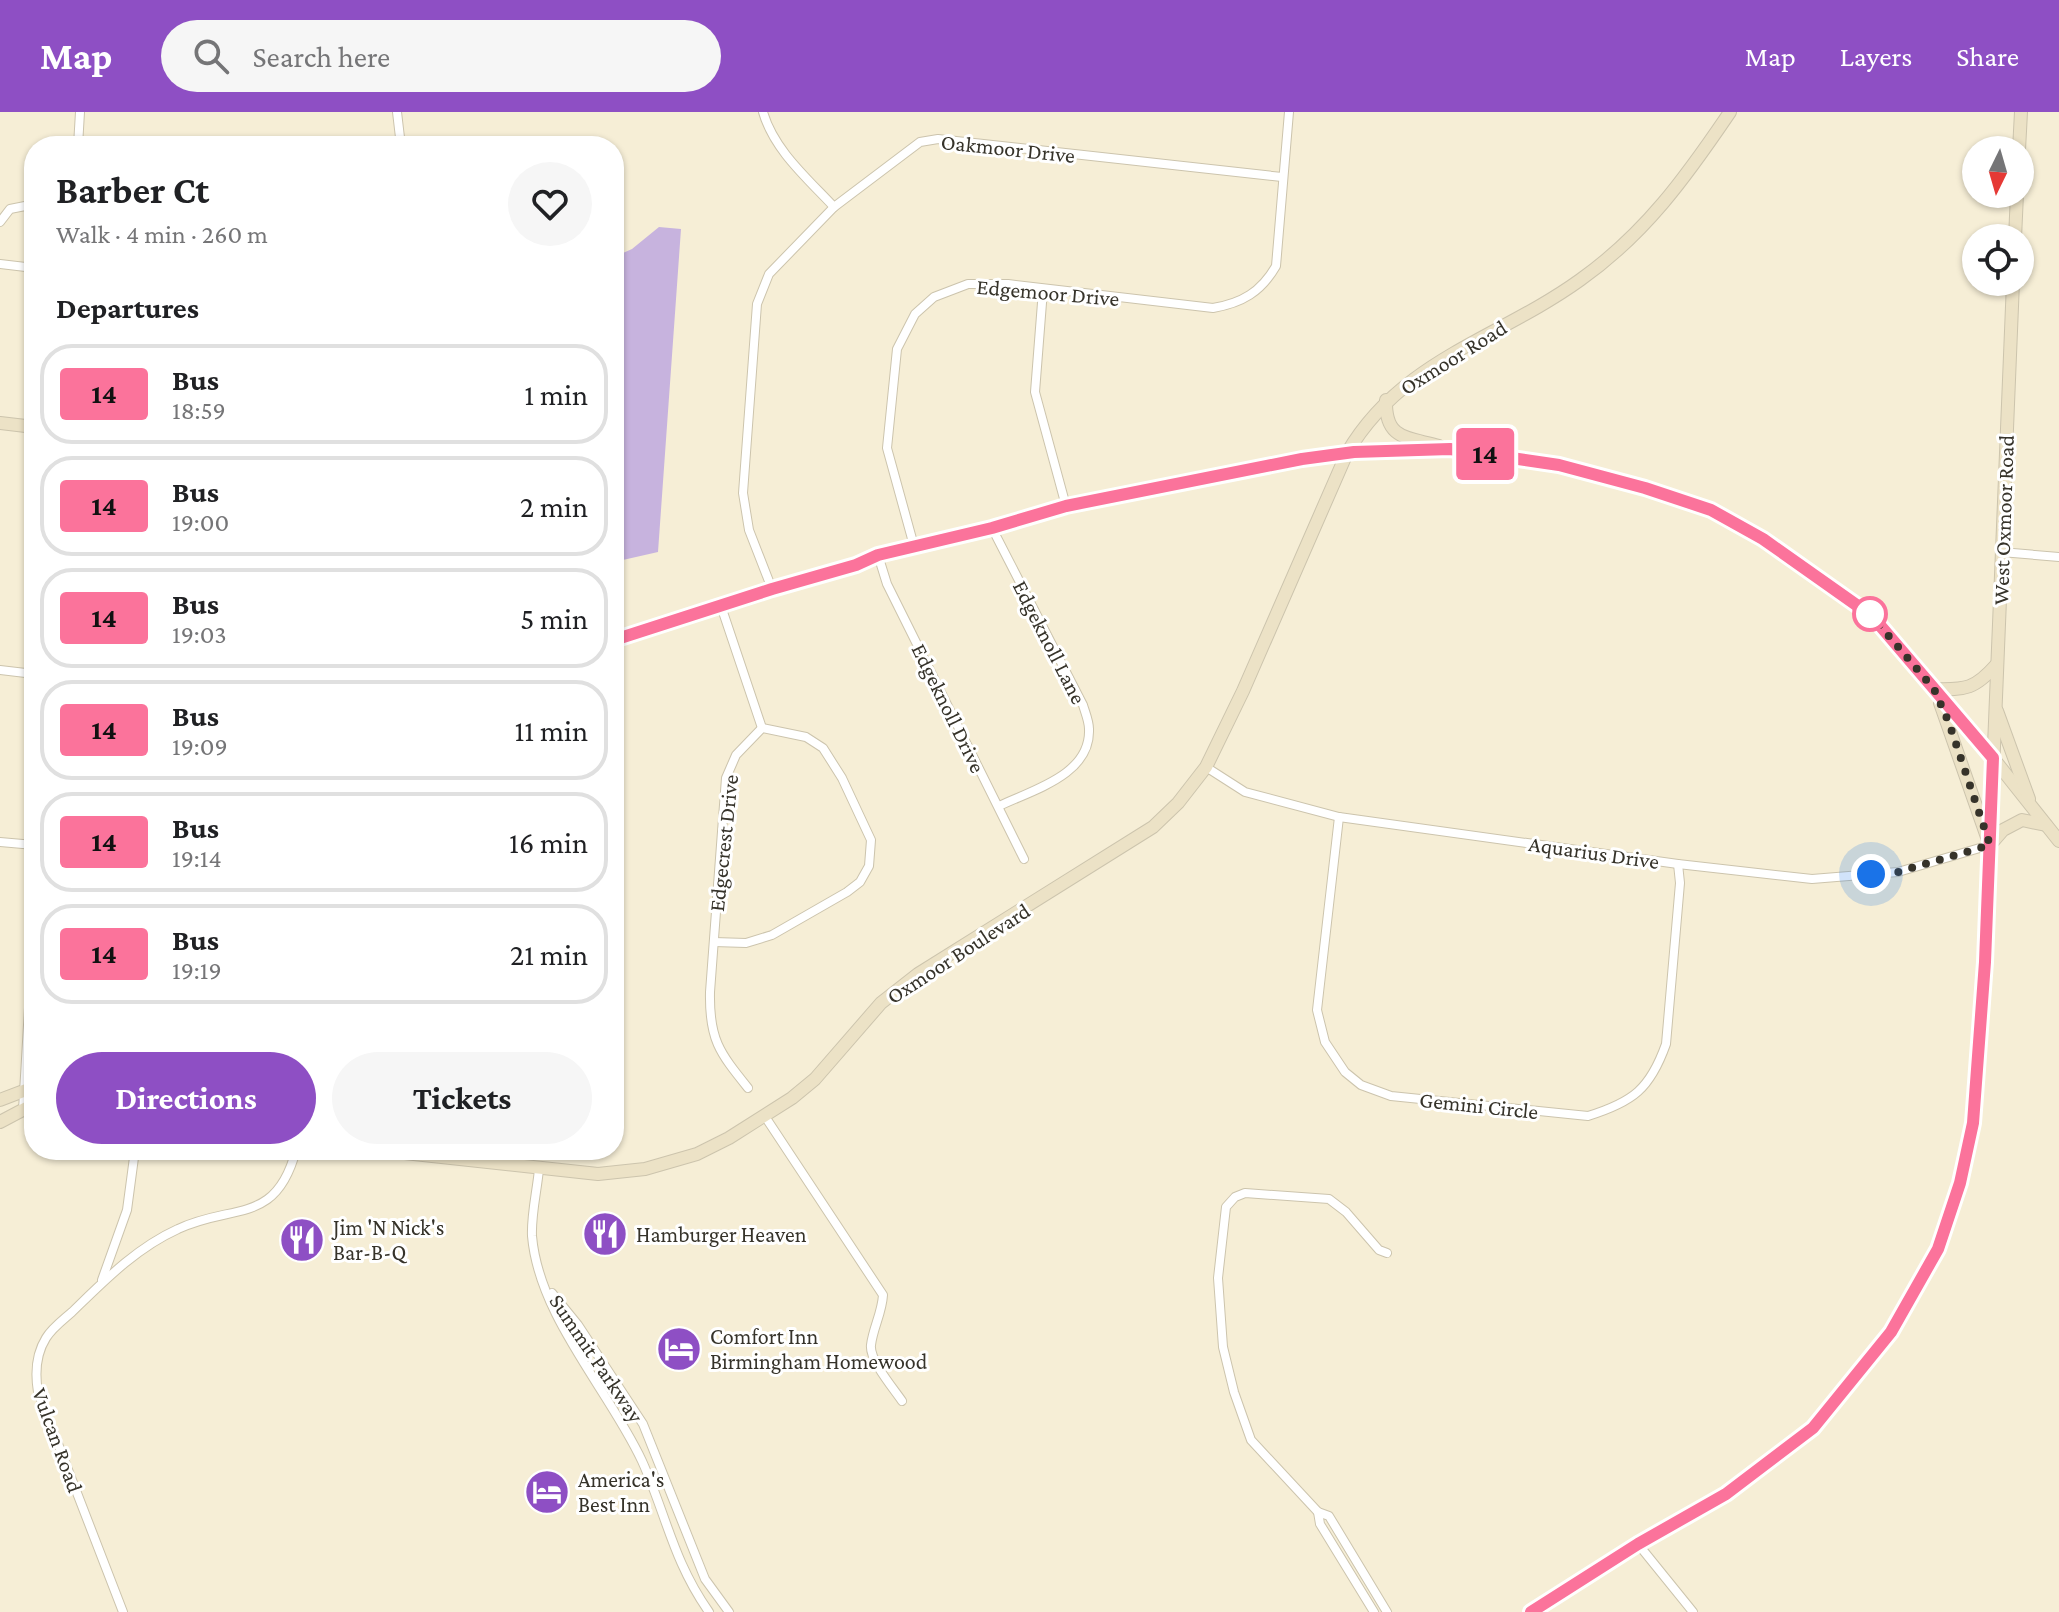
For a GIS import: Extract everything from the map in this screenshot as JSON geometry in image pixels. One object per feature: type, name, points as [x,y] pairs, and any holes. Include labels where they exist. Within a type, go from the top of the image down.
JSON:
[{"type":"main road","name":"Oxmoor Road","points":[[1347,453],[1361,429],[1386,400],[1427,369],[1577,282],[1625,246],[1673,192],[1730,112]]},
{"type":"main road","points":[[2020,136],[2021,112]]},
{"type":"main road","name":"West Oxmoor Road","points":[[1531,1612],[1638,1544],[1726,1494],[1813,1428],[1891,1332],[1938,1249],[1960,1183],[1973,1123],[1985,962],[2012,296]]},
{"type":"main road","points":[[1386,400],[1389,427],[1401,435],[1450,449],[1559,465],[1645,488],[1711,510],[1763,539],[1872,616],[2059,841]]},
{"type":"main road","points":[[0,423],[24,426]]},
{"type":"main road","points":[[624,637],[856,565],[878,555],[992,528],[1066,506],[1269,464],[1347,453],[1450,449]]},
{"type":"main road","name":"Oxmoor Boulevard","points":[[494,1160],[539,1169],[598,1174],[645,1169],[697,1154],[729,1138],[792,1098],[815,1079],[881,1003],[918,974],[1153,827],[1178,803],[1206,767],[1243,691],[1347,453]]},
{"type":"main road","points":[[1934,689],[1960,690],[1973,686],[1997,664]]},
{"type":"main road","points":[[1934,689],[1949,723],[1990,845]]},
{"type":"main road","points":[[1995,708],[2033,809]]},
{"type":"main road","points":[[1990,845],[2003,830],[2022,820],[2046,825]]},
{"type":"main road","points":[[0,1100],[24,1091]]},
{"type":"main road","points":[[0,1122],[24,1110]]},
{"type":"street","points":[[79,136],[80,112]]},
{"type":"street","points":[[397,112],[400,136]]},
{"type":"street","points":[[763,112],[769,131],[787,156],[834,207]]},
{"type":"street","name":"Edgemoor Drive","points":[[914,546],[887,448],[897,349],[915,314],[934,297],[968,284],[1008,284],[1213,308],[1250,297],[1267,281],[1276,266],[1289,112]]},
{"type":"street","name":"Oakmoor Drive","points":[[772,589],[749,530],[743,493],[757,304],[769,274],[834,207],[920,142],[938,139],[1282,177]]},
{"type":"street","points":[[0,222],[10,209],[24,206]]},
{"type":"street","points":[[0,264],[24,267]]},
{"type":"street","points":[[1043,290],[1035,392],[1066,506]]},
{"type":"street","name":"Edgeknoll Lane","points":[[992,528],[1083,705],[1089,729],[1087,747],[1078,764],[1063,775],[999,806]]},
{"type":"street","points":[[2001,552],[2059,557]]},
{"type":"street","name":"Edgeknoll Drive","points":[[878,555],[887,584],[1024,859]]},
{"type":"street","points":[[714,942],[746,943],[772,935],[847,892],[860,882],[869,866],[871,840],[842,778],[823,748],[806,737],[762,728],[721,606]]},
{"type":"street","points":[[0,670],[24,673]]},
{"type":"street","name":"Edgecrest Drive","points":[[748,1088],[716,1044],[711,1026],[710,992],[726,778],[736,755],[762,728]]},
{"type":"street","name":"Aquarius Drive","points":[[1206,767],[1245,792],[1339,817],[1678,864],[1812,879],[1898,872],[1990,845]]},
{"type":"street","name":"Gemini Circle","points":[[1339,817],[1317,1010],[1325,1042],[1345,1072],[1361,1085],[1391,1096],[1588,1116],[1618,1107],[1639,1092],[1658,1066],[1666,1044],[1680,883],[1678,864]]},
{"type":"street","points":[[0,842],[24,844]]},
{"type":"street","points":[[764,1115],[883,1295],[882,1312],[870,1348],[873,1358],[902,1401]]},
{"type":"street","name":"Vulcan Road","points":[[100,1285],[127,1210],[134,1160]]},
{"type":"street","name":"Vulcan Road","points":[[123,1612],[38,1392],[35,1376],[40,1351],[47,1337],[100,1285],[152,1242],[196,1221],[240,1212],[264,1202],[291,1171],[294,1160]]},
{"type":"street","name":"Summit Parkway","points":[[539,1169],[532,1236],[542,1280],[573,1345],[627,1431],[643,1464],[676,1556],[709,1612]]},
{"type":"street","points":[[1387,1253],[1379,1250],[1346,1212],[1329,1199],[1245,1193],[1235,1197],[1226,1207],[1218,1278],[1223,1347],[1234,1392],[1251,1440],[1318,1512],[1329,1516],[1387,1612]]},
{"type":"street","name":"Summit Parkway","points":[[542,1280],[578,1325],[643,1424],[705,1579],[729,1612]]},
{"type":"street","points":[[1318,1512],[1320,1524],[1374,1612]]},
{"type":"street","points":[[1332,1543],[1342,1538]]},
{"type":"street","points":[[1638,1544],[1693,1612]]},
{"type":"street","points":[[1362,1593],[1372,1587]]},
{"type":"shaded area","points":[[659,227],[681,229],[658,552],[624,560],[624,253]]},
{"type":"bus line","name":"14","points":[[624,637],[856,565],[878,555],[992,528],[1066,506],[1269,464],[1379,450],[1450,449],[1559,465],[1711,510],[1763,539],[1872,616],[1993,758],[1985,962],[1973,1123],[1960,1183],[1938,1249],[1891,1332],[1813,1428],[1726,1494],[1638,1544],[1531,1612]]},
{"type":"place","name":"Hamburger Heaven","points":[[605,1234]]},
{"type":"place","name":"Jim 'N Nick's Bar-B-Q","points":[[302,1240]]},
{"type":"place","name":"Comfort Inn Birmingham Homewood","points":[[679,1349]]},
{"type":"place","name":"America's Best Inn","points":[[547,1492]]},
{"type":"route","points":[[1870,614],[1934,689],[1949,723],[1990,845],[1898,872],[1871,874]]}]
